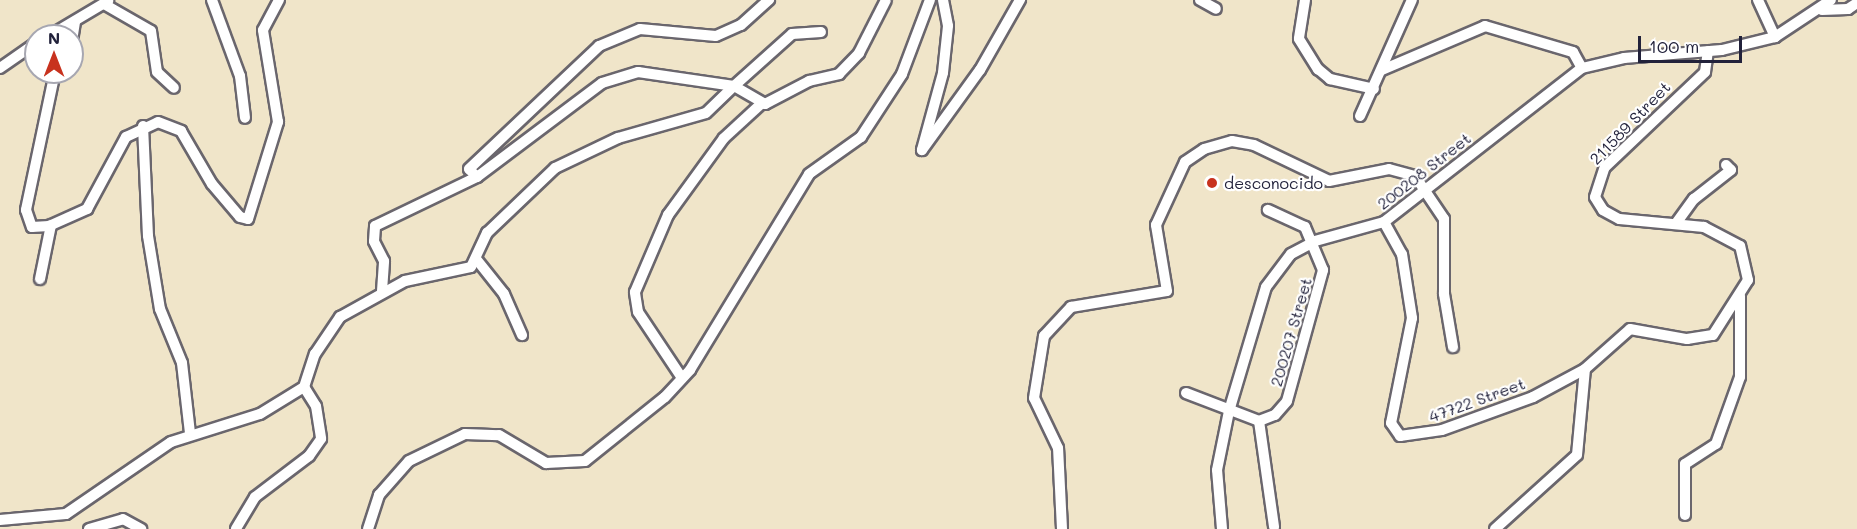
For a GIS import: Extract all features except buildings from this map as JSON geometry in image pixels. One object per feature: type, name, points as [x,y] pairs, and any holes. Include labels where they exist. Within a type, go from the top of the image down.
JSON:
[{"type":"street","points":[[212,0],[240,76],[245,118]]},
{"type":"street","points":[[52,84],[26,210],[32,226],[51,225],[87,209],[116,151],[143,126],[164,123],[181,131],[212,184],[240,217],[248,219],[278,122],[263,30],[279,0]]},
{"type":"street","points":[[477,177],[469,169],[599,46],[640,29],[716,36],[741,25],[769,0]]},
{"type":"street","points":[[682,378],[638,312],[635,292],[668,215],[724,138],[760,104],[848,69],[886,0]]},
{"type":"street","points":[[368,529],[386,485],[409,461],[436,447],[471,432],[488,432],[532,459],[585,461],[614,442],[682,378],[809,174],[861,137],[902,74],[930,0]]},
{"type":"street","points":[[943,0],[948,26],[944,73],[922,150],[980,70],[1020,0]]},
{"type":"street","points":[[1200,0],[1216,9]]},
{"type":"street","points":[[1305,0],[1299,39],[1330,79],[1374,89]]},
{"type":"street","points":[[1360,117],[1412,0]]},
{"type":"street","points":[[1758,0],[1775,37]]},
{"type":"street","name":"200208 Street","points":[[1222,529],[1217,470],[1229,411],[1269,281],[1291,254],[1315,241],[1384,222],[1582,68],[1623,58],[1708,51],[1775,37],[1822,10],[1831,0]]},
{"type":"street","points":[[70,24],[106,2],[151,31],[157,72],[174,88]]},
{"type":"street","points":[[1822,10],[1848,9],[1857,3]]},
{"type":"street","points":[[1382,70],[1485,26],[1574,52],[1582,68]]},
{"type":"street","points":[[0,520],[66,514],[190,433],[260,414],[304,387],[315,354],[340,317],[382,291],[466,269],[477,260],[487,233],[555,168],[618,138],[706,113],[792,34],[821,32]]},
{"type":"street","points":[[0,68],[24,51]]},
{"type":"street","name":"211589 Street","points":[[1685,515],[1685,464],[1716,444],[1737,389],[1741,294],[1749,269],[1740,246],[1721,234],[1677,222],[1619,219],[1598,205],[1596,188],[1605,167],[1705,72],[1708,51]]},
{"type":"street","points":[[382,291],[384,261],[374,241],[375,226],[477,177],[613,78],[638,72],[734,86],[760,104]]},
{"type":"street","points":[[143,126],[148,236],[160,309],[182,363],[190,433]]},
{"type":"street","points":[[1062,529],[1058,448],[1036,409],[1033,387],[1044,336],[1053,320],[1090,300],[1167,291],[1156,225],[1172,184],[1193,155],[1220,143],[1243,142],[1329,181],[1401,170],[1428,189],[1442,212],[1446,234],[1444,294],[1453,347]]},
{"type":"street","points":[[1677,222],[1694,199],[1731,171],[1726,165]]},
{"type":"street","points":[[1268,210],[1305,226],[1315,241]]},
{"type":"street","name":"47722 Street","points":[[1384,222],[1402,254],[1412,318],[1392,413],[1394,432],[1407,438],[1442,430],[1533,397],[1585,369],[1617,336],[1636,327],[1688,339],[1713,335],[1741,294]]},
{"type":"street","points":[[40,279],[51,225]]},
{"type":"street","name":"200207 Street","points":[[1259,422],[1275,415],[1287,401],[1323,274],[1315,241]]},
{"type":"street","points":[[477,260],[504,294],[522,335]]},
{"type":"street","points":[[1495,529],[1577,455],[1585,369]]},
{"type":"street","points":[[236,529],[255,497],[309,456],[321,439],[316,406],[304,387]]},
{"type":"street","points":[[1186,393],[1259,422],[1275,527]]},
{"type":"street","points":[[89,529],[123,519],[141,529]]},
{"type":"place","name":"desconocido","points":[[1212,183]]}]
